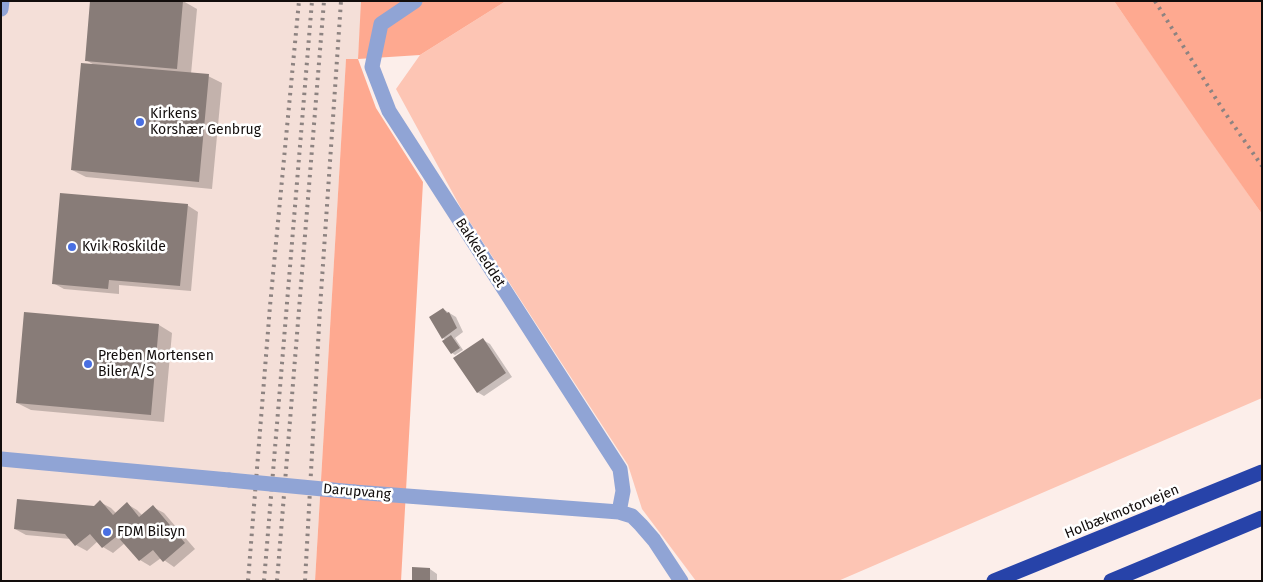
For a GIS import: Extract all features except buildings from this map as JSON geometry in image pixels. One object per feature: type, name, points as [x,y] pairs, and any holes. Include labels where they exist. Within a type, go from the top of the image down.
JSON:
[{"type":"highway","name":"Holbækmotorvejen","points":[[994,581],[1262,472]]},
{"type":"highway","points":[[1111,581],[1262,518]]},
{"type":"street","points":[[1,9],[2,1]]},
{"type":"street","name":"Bakkeleddet","points":[[415,1],[380,24],[372,67],[389,111],[620,470],[623,491],[619,512]]},
{"type":"street","name":"Darupvang","points":[[1,459],[354,492],[619,512],[632,516],[641,525],[654,540],[681,581]]},
{"type":"shaded area","points":[[1,1],[362,1],[358,59],[346,60],[315,581],[1,581]]},
{"type":"shaded area","points":[[361,1],[506,1],[420,55],[358,59]]},
{"type":"shaded area","points":[[506,1],[1114,1],[1262,214],[1262,398],[838,581],[696,581],[642,509],[628,465],[462,210],[396,89],[420,55]]},
{"type":"shaded area","points":[[1114,1],[1262,1],[1262,214],[1204,132]]},
{"type":"shaded area","points":[[346,59],[358,59],[376,108],[423,182],[401,581],[315,581]]},
{"type":"railway","points":[[248,581],[270,306],[299,1]]},
{"type":"railway","points":[[264,581],[312,1]]},
{"type":"railway","points":[[277,581],[324,1]]},
{"type":"railway","points":[[305,581],[320,308],[341,1]]},
{"type":"railway","points":[[1155,1],[1223,110],[1262,166]]},
{"type":"place","name":"Kirkens Korshær Genbrug","points":[[140,122]]},
{"type":"place","name":"Kvik Roskilde","points":[[72,247]]},
{"type":"place","name":"Preben Mortensen Biler A/S","points":[[88,364]]},
{"type":"place","name":"FDM Bilsyn","points":[[107,532]]}]
